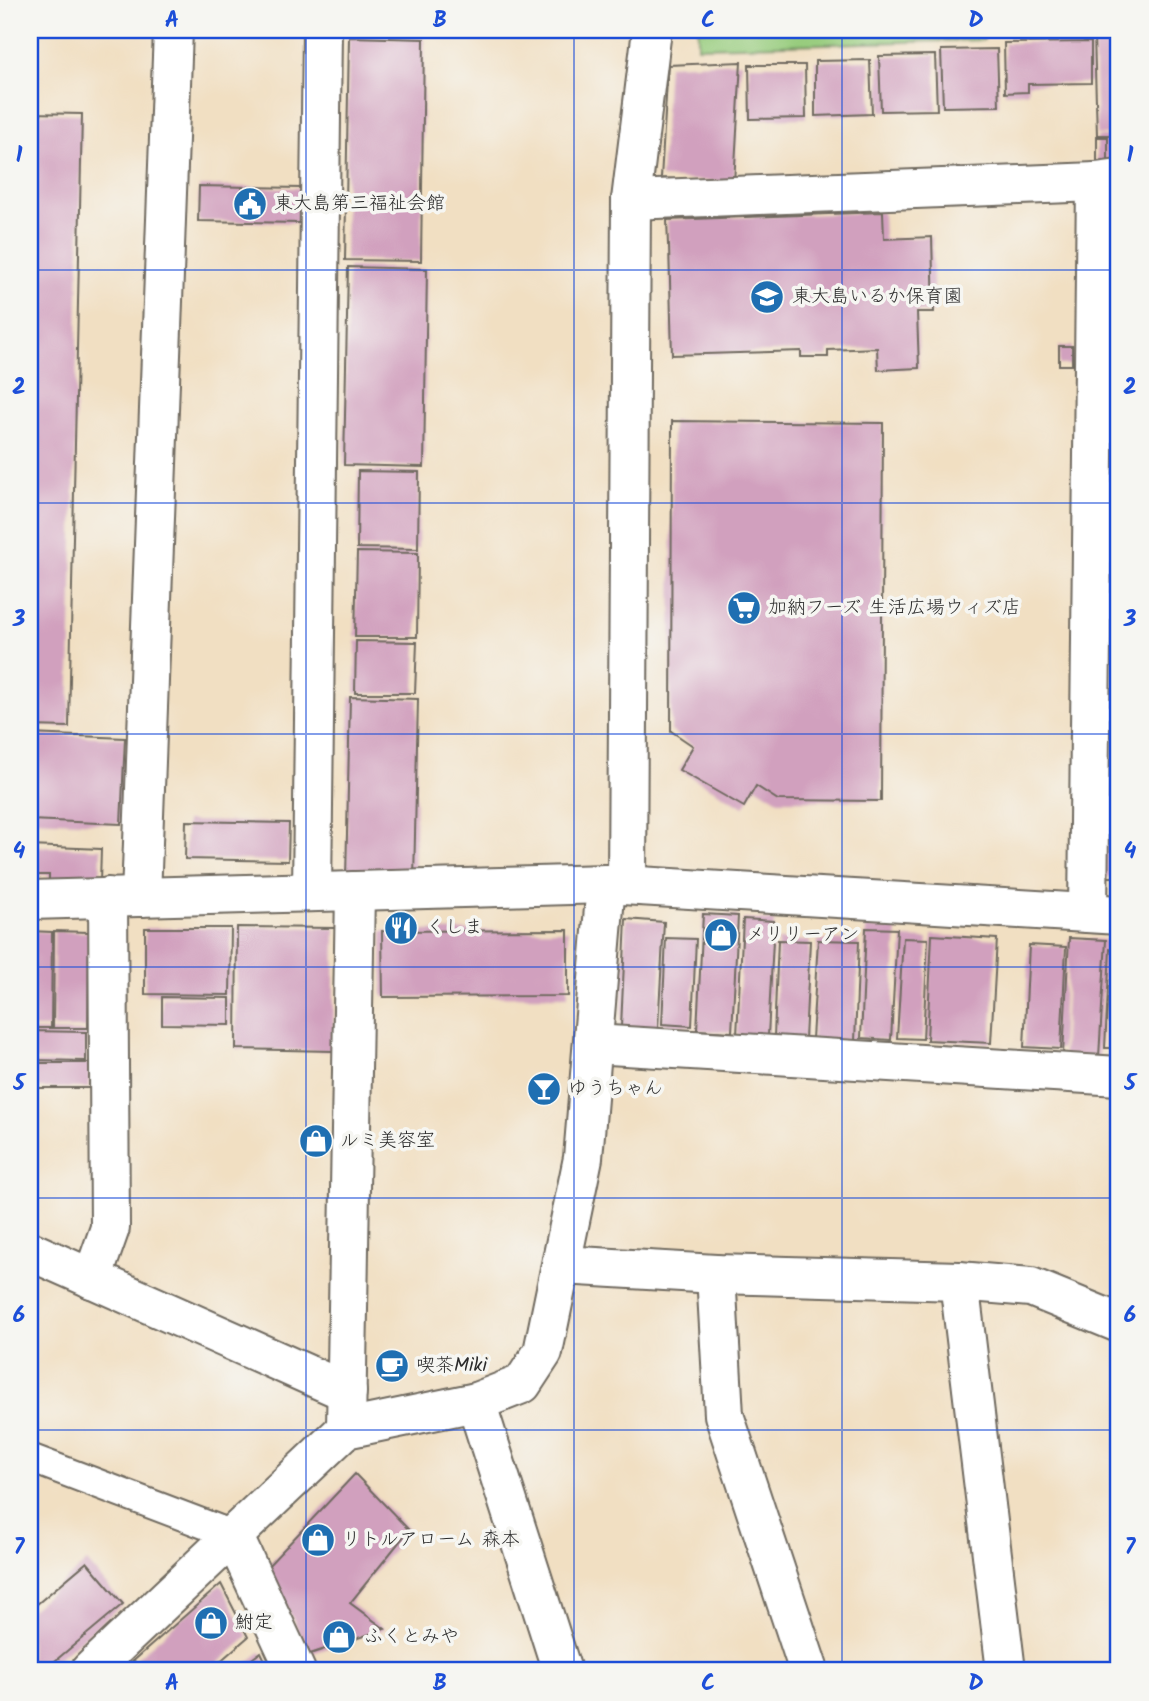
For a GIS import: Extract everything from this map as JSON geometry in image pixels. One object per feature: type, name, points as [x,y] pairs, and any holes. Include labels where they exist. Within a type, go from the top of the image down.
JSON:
[{"type":"street","points":[[92,1279],[110,1228],[125,897],[173,30]]},
{"type":"street","points":[[312,892],[322,30]]},
{"type":"street","points":[[30,1251],[92,1279],[347,1410],[476,1402],[522,1384],[543,1352],[583,1158],[593,1044],[616,885],[631,200],[652,30]]},
{"type":"street","points":[[30,900],[616,885],[1104,914],[1108,181],[631,200]]},
{"type":"street","points":[[90,1671],[233,1535],[347,1410],[355,891]]},
{"type":"street","points":[[593,1044],[1119,1076]]},
{"type":"street","points":[[562,1265],[716,1274],[960,1281],[1031,1287],[1119,1323]]},
{"type":"street","points":[[716,1274],[724,1415],[809,1671]]},
{"type":"street","points":[[960,1281],[1006,1671]]},
{"type":"street","points":[[476,1402],[562,1671]]},
{"type":"street","points":[[233,1535],[296,1671]]},
{"type":"lane","points":[[30,1458],[233,1535]]},
{"type":"green space","points":[[698,30],[984,30],[984,40],[698,47]]},
{"type":"building","points":[[1094,35],[1119,35],[1119,135],[1097,135]]},
{"type":"building","points":[[349,37],[424,39],[421,261],[345,260]]},
{"type":"building","points":[[1091,42],[1091,83],[1028,84],[1028,92],[1005,93],[1004,43]]},
{"type":"building","points":[[997,49],[999,106],[943,107],[941,50]]},
{"type":"building","points":[[935,55],[937,110],[881,111],[879,56]]},
{"type":"building","points":[[870,60],[872,114],[815,116],[815,61]]},
{"type":"building","points":[[741,62],[734,183],[661,178],[668,65]]},
{"type":"building","points":[[749,65],[805,65],[806,118],[750,119]]},
{"type":"building","points":[[30,113],[82,114],[69,727],[30,726]]},
{"type":"building","points":[[1097,137],[1108,137],[1108,164],[1097,164]]},
{"type":"building","name":"東大島第三福祉会館","points":[[199,186],[301,188],[300,223],[198,221]]},
{"type":"building","points":[[883,212],[884,239],[932,237],[934,312],[917,312],[919,368],[878,370],[877,348],[828,350],[828,357],[801,357],[801,351],[672,355],[667,220]]},
{"type":"building","points":[[1110,233],[1119,233],[1119,268],[1110,268]]},
{"type":"building","points":[[348,267],[427,269],[424,467],[344,465]]},
{"type":"building","points":[[1115,314],[1119,314],[1119,366],[1107,366],[1107,340],[1115,340]]},
{"type":"building","points":[[1059,346],[1072,346],[1072,365],[1059,365]]},
{"type":"building","points":[[1116,413],[1119,413],[1119,463],[1116,463]]},
{"type":"building","points":[[672,421],[883,423],[881,801],[778,800],[756,786],[744,807],[679,770],[693,746],[671,731]]},
{"type":"building","points":[[358,471],[419,472],[418,549],[357,548]]},
{"type":"building","points":[[357,552],[418,553],[417,637],[355,637]]},
{"type":"building","points":[[356,641],[417,642],[415,693],[355,693]]},
{"type":"building","points":[[350,697],[418,699],[414,880],[346,879]]},
{"type":"building","points":[[30,734],[125,738],[121,824],[30,820]]},
{"type":"building","points":[[1119,759],[1119,796],[1110,796],[1110,760]]},
{"type":"building","points":[[1101,809],[1119,809],[1119,877],[1102,877]]},
{"type":"building","points":[[186,821],[289,823],[288,861],[185,859]]},
{"type":"building","points":[[30,846],[101,849],[100,883],[49,881],[49,875],[30,875]]},
{"type":"building","points":[[703,914],[738,916],[732,1032],[697,1030]]},
{"type":"building","points":[[626,919],[664,922],[658,1029],[621,1027]]},
{"type":"building","points":[[743,919],[774,921],[768,1036],[737,1035]]},
{"type":"building","points":[[237,927],[335,928],[333,1051],[236,1049]]},
{"type":"building","points":[[145,928],[231,928],[230,995],[145,994]]},
{"type":"building","points":[[866,928],[897,929],[891,1040],[861,1038]]},
{"type":"building","points":[[568,930],[568,996],[383,997],[382,931]]},
{"type":"building","points":[[30,931],[52,932],[51,1028],[30,1028]]},
{"type":"building","points":[[54,931],[89,932],[88,1028],[53,1028]]},
{"type":"building","points":[[932,935],[997,939],[991,1043],[927,1040]]},
{"type":"building","points":[[666,938],[696,939],[692,1026],[662,1024]]},
{"type":"building","points":[[903,938],[928,939],[923,1039],[897,1038]]},
{"type":"building","points":[[1069,938],[1106,940],[1099,1057],[1063,1055]]},
{"type":"building","points":[[778,940],[810,941],[805,1039],[774,1037]]},
{"type":"building","points":[[818,940],[859,941],[855,1041],[812,1039]]},
{"type":"building","points":[[1029,945],[1066,947],[1061,1049],[1024,1047]]},
{"type":"building","points":[[1110,949],[1119,949],[1119,1048],[1105,1048]]},
{"type":"building","points":[[162,997],[230,998],[230,1025],[162,1024]]},
{"type":"building","points":[[30,1031],[86,1032],[86,1061],[30,1060]]},
{"type":"building","points":[[30,1063],[90,1063],[89,1088],[30,1088]]},
{"type":"building","points":[[355,1474],[409,1530],[350,1603],[385,1629],[310,1654],[267,1567]]},
{"type":"building","points":[[87,1562],[123,1604],[43,1671],[30,1671],[30,1610]]},
{"type":"building","points":[[221,1584],[248,1637],[209,1671],[122,1671]]},
{"type":"building","points":[[261,1652],[270,1671],[236,1671]]},
{"type":"place","name":"東大島第三福祉会館","points":[[250,204]]},
{"type":"place","name":"東大島いるか保育園","points":[[767,297]]},
{"type":"place","name":"加納フーズ 生活広場ウィズ店","points":[[744,608]]},
{"type":"place","name":"くしま","points":[[401,928]]},
{"type":"place","name":"メリリーアン","points":[[721,935]]},
{"type":"place","name":"ゆうちゃん","points":[[544,1089]]},
{"type":"place","name":"ルミ美容室","points":[[316,1141]]},
{"type":"place","name":"喫茶Miki","points":[[392,1366]]},
{"type":"place","name":"リトルアローム 森本","points":[[318,1540]]},
{"type":"place","name":"鮒定","points":[[211,1623]]},
{"type":"place","name":"ふくとみや","points":[[339,1637]]}]
